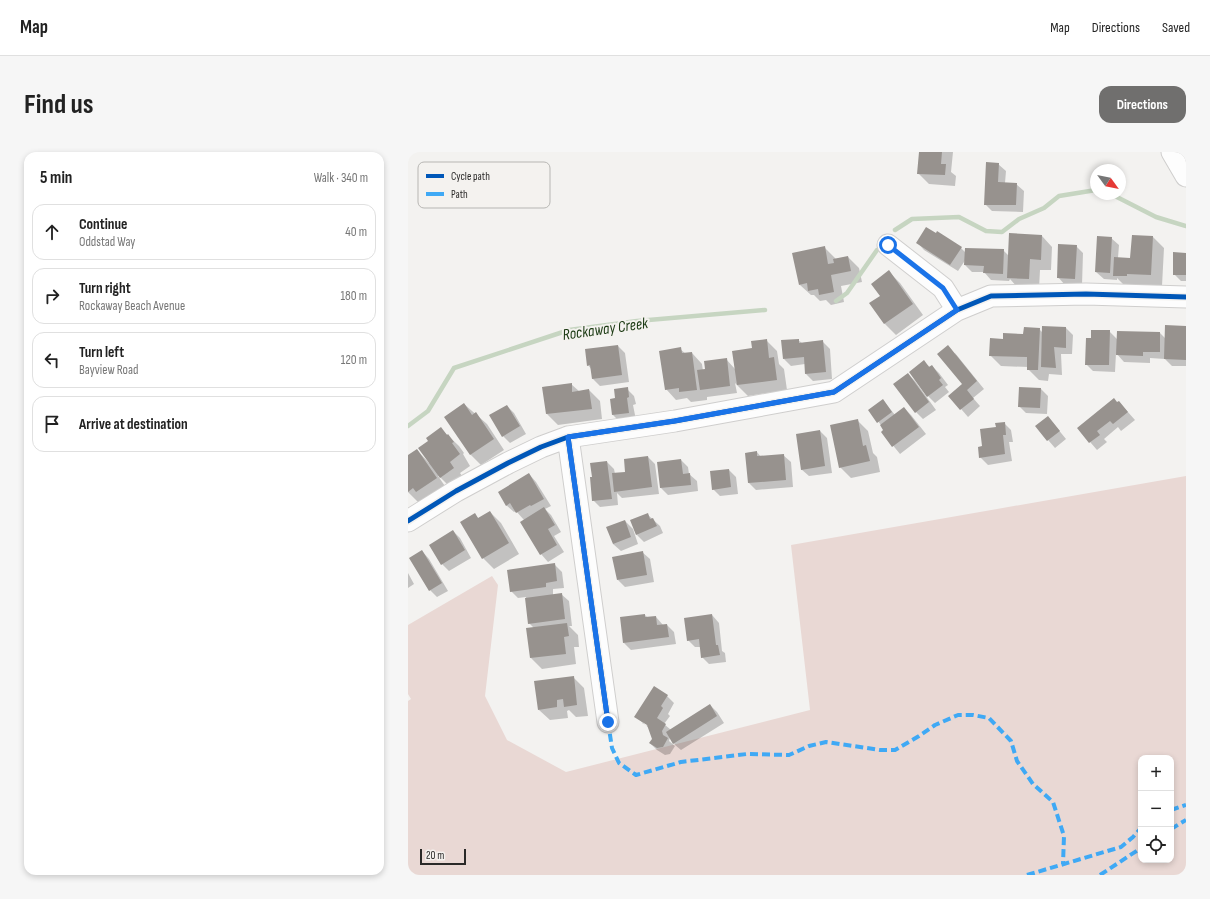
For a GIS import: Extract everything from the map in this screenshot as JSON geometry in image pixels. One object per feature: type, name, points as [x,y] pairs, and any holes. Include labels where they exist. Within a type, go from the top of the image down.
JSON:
[{"type":"street","points":[[888,245],[943,288],[957,310]]},
{"type":"street","points":[[408,522],[456,491],[508,463],[541,447],[568,437],[674,421],[834,392],[957,310],[991,296],[1086,294],[1186,297]]},
{"type":"street","points":[[568,437],[608,722]]},
{"type":"shaded area","points":[[1186,476],[1186,875],[408,875],[408,701],[411,699],[408,694],[408,625],[492,576],[498,585],[485,696],[507,740],[566,772],[810,710],[791,545]]},
{"type":"building","points":[[919,152],[942,152],[941,164],[946,164],[945,175],[917,174]]},
{"type":"building","points":[[986,162],[999,163],[998,182],[1017,183],[1016,205],[984,205]]},
{"type":"building","points":[[926,227],[936,233],[937,231],[962,247],[950,265],[916,243]]},
{"type":"building","points":[[1009,233],[1042,235],[1041,260],[1030,259],[1029,279],[1007,278]]},
{"type":"building","points":[[1132,235],[1153,236],[1151,275],[1127,274],[1127,276],[1113,276],[1114,257],[1130,258]]},
{"type":"building","points":[[1097,236],[1112,237],[1110,273],[1095,272]]},
{"type":"building","points":[[1058,244],[1077,245],[1075,279],[1057,278]]},
{"type":"building","points":[[825,246],[828,264],[834,263],[833,259],[848,256],[851,271],[831,275],[834,292],[819,295],[818,289],[808,291],[807,283],[799,285],[792,253]]},
{"type":"building","points":[[965,248],[1004,249],[1003,274],[983,273],[984,266],[964,265]]},
{"type":"building","points":[[1173,252],[1186,253],[1186,275],[1173,275]]},
{"type":"building","points":[[889,270],[913,304],[884,324],[869,303],[880,296],[871,284]]},
{"type":"building","points":[[1165,325],[1186,326],[1186,360],[1164,359]]},
{"type":"building","points":[[1042,326],[1066,327],[1066,348],[1054,347],[1056,368],[1041,367]]},
{"type":"building","points":[[1024,327],[1040,328],[1038,370],[1027,370],[1027,357],[989,356],[990,338],[1003,339],[1003,333],[1023,334]]},
{"type":"building","points":[[1091,330],[1110,330],[1109,365],[1085,365],[1086,338],[1091,338]]},
{"type":"building","points":[[1117,331],[1160,332],[1160,352],[1143,352],[1143,356],[1116,355]]},
{"type":"building","points":[[767,339],[769,358],[774,357],[777,380],[737,385],[732,351],[752,348],[751,341]]},
{"type":"building","points":[[799,339],[799,343],[823,340],[826,372],[805,374],[804,357],[783,359],[781,340]]},
{"type":"building","points":[[618,345],[622,375],[592,379],[590,365],[587,366],[585,349]]},
{"type":"building","points":[[948,345],[977,381],[967,390],[974,399],[960,410],[948,396],[962,384],[937,354]]},
{"type":"building","points":[[681,347],[682,353],[692,352],[697,390],[679,392],[679,388],[665,390],[659,351]]},
{"type":"building","points":[[727,358],[730,386],[700,390],[697,370],[705,369],[704,361]]},
{"type":"building","points":[[924,360],[929,367],[932,365],[941,378],[939,380],[943,385],[927,397],[909,372]]},
{"type":"building","points":[[908,373],[929,402],[915,413],[893,384]]},
{"type":"building","points":[[572,383],[572,392],[589,389],[592,409],[546,414],[542,387]]},
{"type":"building","points":[[628,387],[629,397],[627,398],[629,413],[612,415],[610,399],[615,398],[614,389]]},
{"type":"building","points":[[1019,387],[1041,388],[1040,408],[1018,407]]},
{"type":"building","points":[[1114,398],[1117,402],[1119,401],[1128,412],[1113,424],[1110,421],[1097,431],[1100,435],[1089,443],[1077,428]]},
{"type":"building","points":[[883,399],[892,412],[877,423],[868,410]]},
{"type":"building","points":[[464,403],[472,415],[476,412],[494,439],[470,455],[444,417]]},
{"type":"building","points":[[507,405],[520,426],[502,437],[489,415]]},
{"type":"building","points":[[904,407],[919,427],[892,447],[881,432],[883,430],[880,425]]},
{"type":"building","points":[[1048,416],[1060,431],[1047,441],[1035,426]]},
{"type":"building","points":[[858,419],[863,446],[866,445],[870,461],[839,468],[830,425]]},
{"type":"building","points":[[1005,422],[1006,435],[1003,435],[1005,454],[979,458],[978,447],[982,446],[980,429],[996,427],[995,423]]},
{"type":"building","points":[[441,427],[454,442],[452,443],[460,454],[450,462],[454,468],[440,478],[418,448],[428,441],[426,438]]},
{"type":"building","points":[[820,430],[825,466],[801,470],[796,434]]},
{"type":"building","points":[[417,449],[437,478],[416,492],[413,488],[408,492],[408,455]]},
{"type":"building","points":[[757,451],[757,456],[784,454],[786,480],[748,483],[745,453]]},
{"type":"building","points":[[648,456],[652,487],[614,492],[612,473],[625,472],[624,459]]},
{"type":"building","points":[[681,459],[683,474],[690,473],[691,485],[660,488],[657,462]]},
{"type":"building","points":[[607,461],[612,499],[592,501],[590,477],[592,477],[590,463]]},
{"type":"building","points":[[729,469],[731,487],[712,490],[710,471]]},
{"type":"building","points":[[529,473],[544,499],[516,513],[510,503],[506,506],[498,492]]},
{"type":"building","points":[[544,507],[555,525],[548,529],[557,545],[540,555],[520,522]]},
{"type":"building","points":[[490,511],[509,543],[482,559],[460,522],[475,513],[478,518]]},
{"type":"building","points":[[648,513],[650,519],[653,518],[657,526],[636,535],[630,520]]},
{"type":"building","points":[[625,520],[631,537],[613,544],[606,527]]},
{"type":"building","points":[[453,530],[465,550],[441,565],[429,545]]},
{"type":"building","points":[[422,550],[442,583],[429,591],[409,558]]},
{"type":"building","points":[[643,551],[647,575],[617,580],[612,557]]},
{"type":"building","points":[[555,563],[557,581],[546,583],[546,587],[510,592],[507,570]]},
{"type":"building","points":[[562,593],[565,619],[528,624],[525,598]]},
{"type":"building","points":[[645,614],[645,617],[656,616],[657,625],[667,624],[669,637],[623,643],[620,617]]},
{"type":"building","points":[[712,614],[716,645],[718,645],[720,655],[701,658],[699,639],[687,641],[684,618]]},
{"type":"building","points":[[567,623],[569,636],[564,637],[566,654],[530,658],[526,628]]},
{"type":"building","points":[[574,676],[577,705],[564,707],[563,699],[557,700],[557,707],[538,710],[534,681]]},
{"type":"building","points":[[654,686],[668,695],[661,706],[663,708],[657,718],[666,724],[662,731],[663,735],[668,738],[663,747],[657,748],[649,743],[652,739],[647,725],[634,717]]},
{"type":"building","points":[[710,704],[717,716],[673,744],[666,732]]},
{"type":"waterway","name":"Rockaway Creek","points":[[895,230],[912,219],[959,217],[986,231],[1002,232],[1019,219],[1044,208],[1059,196],[1090,191]]},
{"type":"waterway","name":"Rockaway Creek","points":[[1123,200],[1156,217],[1186,226]]},
{"type":"waterway","name":"Rockaway Creek","points":[[836,301],[847,293],[877,250]]},
{"type":"waterway","name":"Rockaway Creek","points":[[408,426],[428,411],[454,368],[569,330],[637,321],[765,310]]},
{"type":"marked path","points":[[608,722],[612,748],[619,763],[636,775],[681,762],[747,754],[789,755],[809,746],[826,742],[880,750],[895,750],[935,725],[958,715],[973,715],[989,718],[1011,741],[1017,761],[1033,784],[1053,802],[1064,836],[1063,864]]},
{"type":"marked path","points":[[1174,809],[1186,805]]},
{"type":"marked path","points":[[1174,827],[1186,820]]},
{"type":"marked path","points":[[1027,875],[1121,847],[1138,831]]},
{"type":"marked path","points":[[1100,875],[1138,850]]},
{"type":"cycle path","points":[[408,521],[456,491],[508,463],[541,447],[568,437],[675,421],[834,392],[957,310],[991,296],[1086,294],[1186,297]]},
{"type":"cycle path","points":[[568,437],[608,722]]},
{"type":"route","points":[[608,722],[568,437],[674,421],[834,392],[957,310],[943,288],[888,245]]}]
